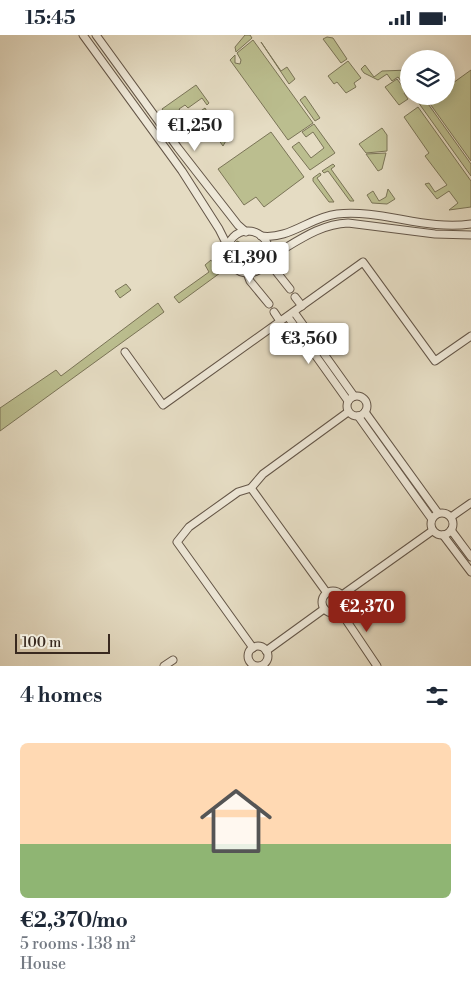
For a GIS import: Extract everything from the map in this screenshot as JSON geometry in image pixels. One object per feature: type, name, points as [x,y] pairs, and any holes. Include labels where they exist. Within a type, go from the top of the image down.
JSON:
[{"type":"street","points":[[83,35],[182,171],[219,229],[228,247],[228,257],[233,266],[247,273],[259,270],[268,259],[322,228],[336,224],[348,223],[444,235],[471,235]]},
{"type":"street","points":[[96,35],[178,148],[238,225],[246,232],[276,237],[318,218],[339,213],[441,225],[471,223]]},
{"type":"street","points":[[228,247],[236,235],[246,232]]},
{"type":"street","points":[[261,236],[268,245],[268,259],[290,289]]},
{"type":"street","points":[[125,352],[163,405],[363,263],[435,361],[471,336]]},
{"type":"street","points":[[247,273],[250,281],[269,304]]},
{"type":"street","points":[[295,297],[302,306]]},
{"type":"street","points":[[274,311],[280,321]]},
{"type":"street","points":[[253,648],[177,542],[190,527],[238,492],[251,488],[263,474],[348,411],[351,399],[294,312]]},
{"type":"street","points":[[288,317],[351,399]]},
{"type":"street","points":[[351,399],[364,399],[367,405],[365,412],[358,416]]},
{"type":"street","points":[[348,411],[358,416],[431,518],[430,525],[432,531]]},
{"type":"street","points":[[365,412],[438,513]]},
{"type":"street","points":[[251,488],[327,593]]},
{"type":"street","points":[[451,517],[471,503]]},
{"type":"street","points":[[431,518],[438,513],[445,513],[451,517],[453,523],[452,530],[471,557]]},
{"type":"street","points":[[444,535],[452,530]]},
{"type":"street","points":[[432,531],[444,535],[471,572]]},
{"type":"street","points":[[342,595],[432,531]]},
{"type":"street","points":[[333,591],[342,595],[344,605],[340,611],[330,613],[324,609],[322,602],[327,593],[333,591]]},
{"type":"street","points":[[266,651],[324,609]]},
{"type":"street","points":[[340,611],[377,666]]},
{"type":"street","points":[[259,646],[266,651],[268,656],[265,665],[256,665],[250,661],[249,655],[253,648],[259,646]]},
{"type":"street","points":[[164,666],[172,660]]},
{"type":"green space","points":[[245,35],[250,35],[252,38],[236,52],[235,47]]},
{"type":"green space","points":[[327,37],[333,38],[347,59],[341,63],[323,39]]},
{"type":"green space","points":[[253,40],[313,123],[288,140],[230,60],[235,55],[235,63],[240,64],[241,60],[237,53]]},
{"type":"green space","points":[[261,42],[281,71],[287,67],[295,79],[289,84]]},
{"type":"green space","points":[[348,61],[361,78],[354,83],[356,87],[346,93],[337,82],[334,84],[328,76]]},
{"type":"green space","points":[[365,65],[374,77],[382,71],[400,70],[400,80],[398,77],[392,81],[387,74],[378,80],[364,73],[361,69]]},
{"type":"green space","points":[[471,70],[471,161],[431,105],[455,105],[455,82]]},
{"type":"green space","points":[[397,79],[400,83],[400,104],[399,105],[385,87]]},
{"type":"green space","points":[[196,85],[209,103],[207,105],[202,98],[188,108],[185,105],[179,109],[183,115],[181,116],[185,122],[205,108],[212,120],[184,141],[162,109]]},
{"type":"green space","points":[[305,96],[320,118],[315,121],[300,100]]},
{"type":"green space","points":[[420,105],[429,105],[471,164],[471,176]]},
{"type":"green space","points":[[418,107],[471,181],[471,207],[449,210],[458,203],[449,191],[437,199],[425,184],[429,183],[435,192],[447,185],[425,156],[429,153],[404,117]]},
{"type":"green space","points":[[314,124],[335,153],[310,170],[292,147],[299,142],[311,158],[324,148],[313,132],[306,137],[302,132]]},
{"type":"green space","points":[[218,127],[227,139],[223,146],[210,128]]},
{"type":"green space","points":[[382,128],[387,135],[387,151],[366,153],[359,144]]},
{"type":"green space","points":[[271,132],[304,177],[264,207],[256,197],[244,205],[218,169]]},
{"type":"green space","points":[[386,153],[382,169],[378,171],[366,154]]},
{"type":"green space","points":[[333,164],[335,166],[331,169],[354,201],[350,201],[328,171],[324,173],[322,171]]},
{"type":"green space","points":[[320,173],[321,175],[317,178],[334,202],[329,202],[313,181],[313,178]]},
{"type":"green space","points":[[388,189],[395,199],[387,204],[372,203],[367,195],[373,191],[379,201],[386,197]]},
{"type":"green space","points":[[237,241],[247,246],[264,249],[264,255],[258,265],[249,269],[239,267],[234,263],[231,251]],"holes":[[[247,248],[253,254],[249,259],[246,259],[242,252]]]},
{"type":"green space","points":[[211,260],[220,273],[179,303],[174,297],[209,272],[205,265]]},
{"type":"green space","points":[[126,284],[131,290],[120,298],[115,291]]},
{"type":"green space","points":[[158,303],[164,312],[0,431],[0,408],[56,370],[61,376]]}]
